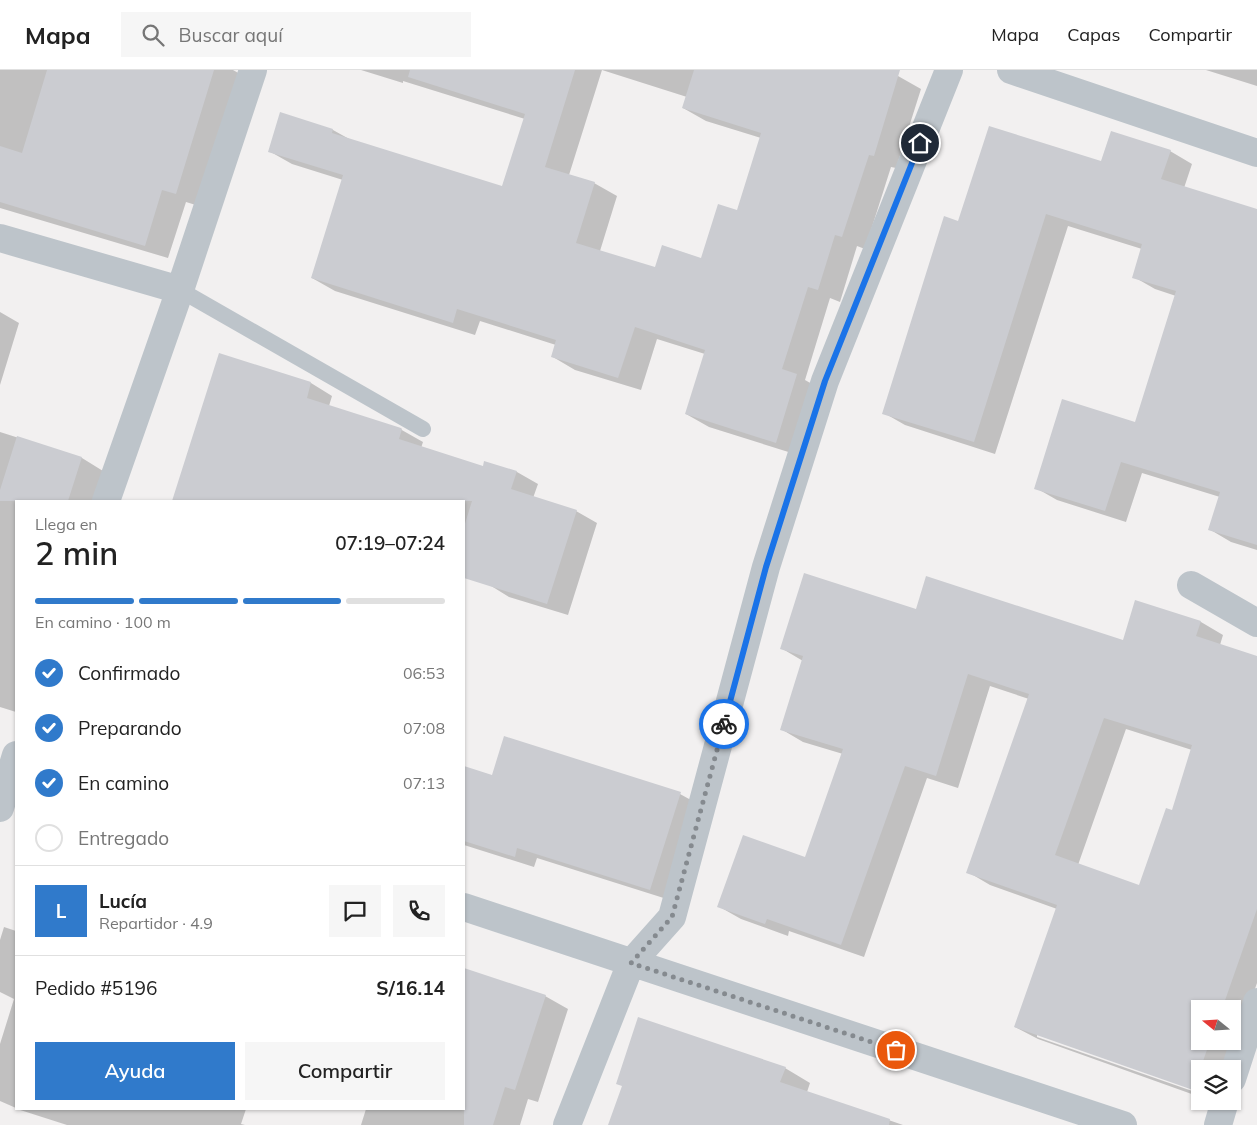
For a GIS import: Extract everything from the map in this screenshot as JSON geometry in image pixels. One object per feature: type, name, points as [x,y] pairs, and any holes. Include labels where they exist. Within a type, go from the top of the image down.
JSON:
[{"type":"street","points":[[106,500],[180,290],[253,70]]},
{"type":"street","points":[[566,1125],[631,963],[672,917],[766,567],[825,381],[950,70]]},
{"type":"street","points":[[1010,70],[1257,153]]},
{"type":"street","points":[[0,238],[180,290]]},
{"type":"street","points":[[1191,585],[1257,623]]},
{"type":"street","points":[[0,808],[12,756]]},
{"type":"street","points":[[465,907],[1123,1125]]},
{"type":"street","points":[[1238,1060],[1257,1002]]},
{"type":"street","points":[[1218,1125],[1222,1110]]},
{"type":"lane","points":[[180,290],[423,429]]},
{"type":"building","points":[[47,70],[214,70],[176,194],[162,190],[145,246],[0,202],[0,146],[22,153]]},
{"type":"building","points":[[410,70],[575,70],[545,167],[595,182],[576,243],[655,267],[662,245],[701,258],[718,204],[737,210],[761,133],[682,108],[694,70],[900,70],[874,156],[869,155],[842,237],[835,235],[818,290],[808,287],[782,369],[797,374],[776,443],[685,414],[705,350],[635,327],[618,378],[551,357],[556,340],[457,309],[453,323],[311,278],[343,175],[268,152],[280,112],[333,129],[332,133],[502,186],[525,114],[408,77]]},
{"type":"building","points":[[989,126],[1101,161],[1111,131],[1171,150],[1161,179],[1257,209],[1257,545],[1208,530],[1220,492],[1121,462],[1105,511],[1034,489],[1062,399],[1135,422],[1176,291],[1132,278],[1142,244],[1046,214],[974,442],[882,414],[944,216],[958,221]]},
{"type":"building","points":[[219,353],[311,382],[307,398],[401,428],[399,439],[483,466],[484,461],[517,471],[511,489],[577,510],[547,604],[465,578],[465,524],[472,501],[172,500]]},
{"type":"building","points":[[17,436],[82,457],[68,500],[0,501],[0,490]]},
{"type":"building","points":[[804,573],[916,609],[926,576],[1123,640],[1135,600],[1201,621],[1196,636],[1257,656],[1257,909],[1225,1000],[1191,1000],[1191,1050],[1207,1050],[1203,1060],[1191,1060],[1191,1089],[1014,1027],[1057,905],[966,873],[1029,694],[968,674],[936,776],[905,766],[841,945],[767,919],[765,924],[717,907],[743,835],[805,857],[843,749],[780,730],[803,656],[780,649]],"holes":[[[1104,718],[1192,745],[1172,810],[1166,808],[1139,885],[1055,855]]]},
{"type":"building","points":[[504,736],[681,792],[650,890],[517,848],[515,857],[465,841],[465,766],[492,775]]},
{"type":"building","points":[[465,968],[546,995],[515,1090],[505,1087],[493,1125],[464,1125]]},
{"type":"building","points":[[638,1017],[786,1067],[780,1082],[890,1119],[889,1125],[608,1125],[622,1086],[616,1084]]},
{"type":"way so far","points":[[724,724],[672,917],[631,963],[896,1050]]},
{"type":"route","points":[[724,724],[766,567],[825,381],[920,143]]}]
